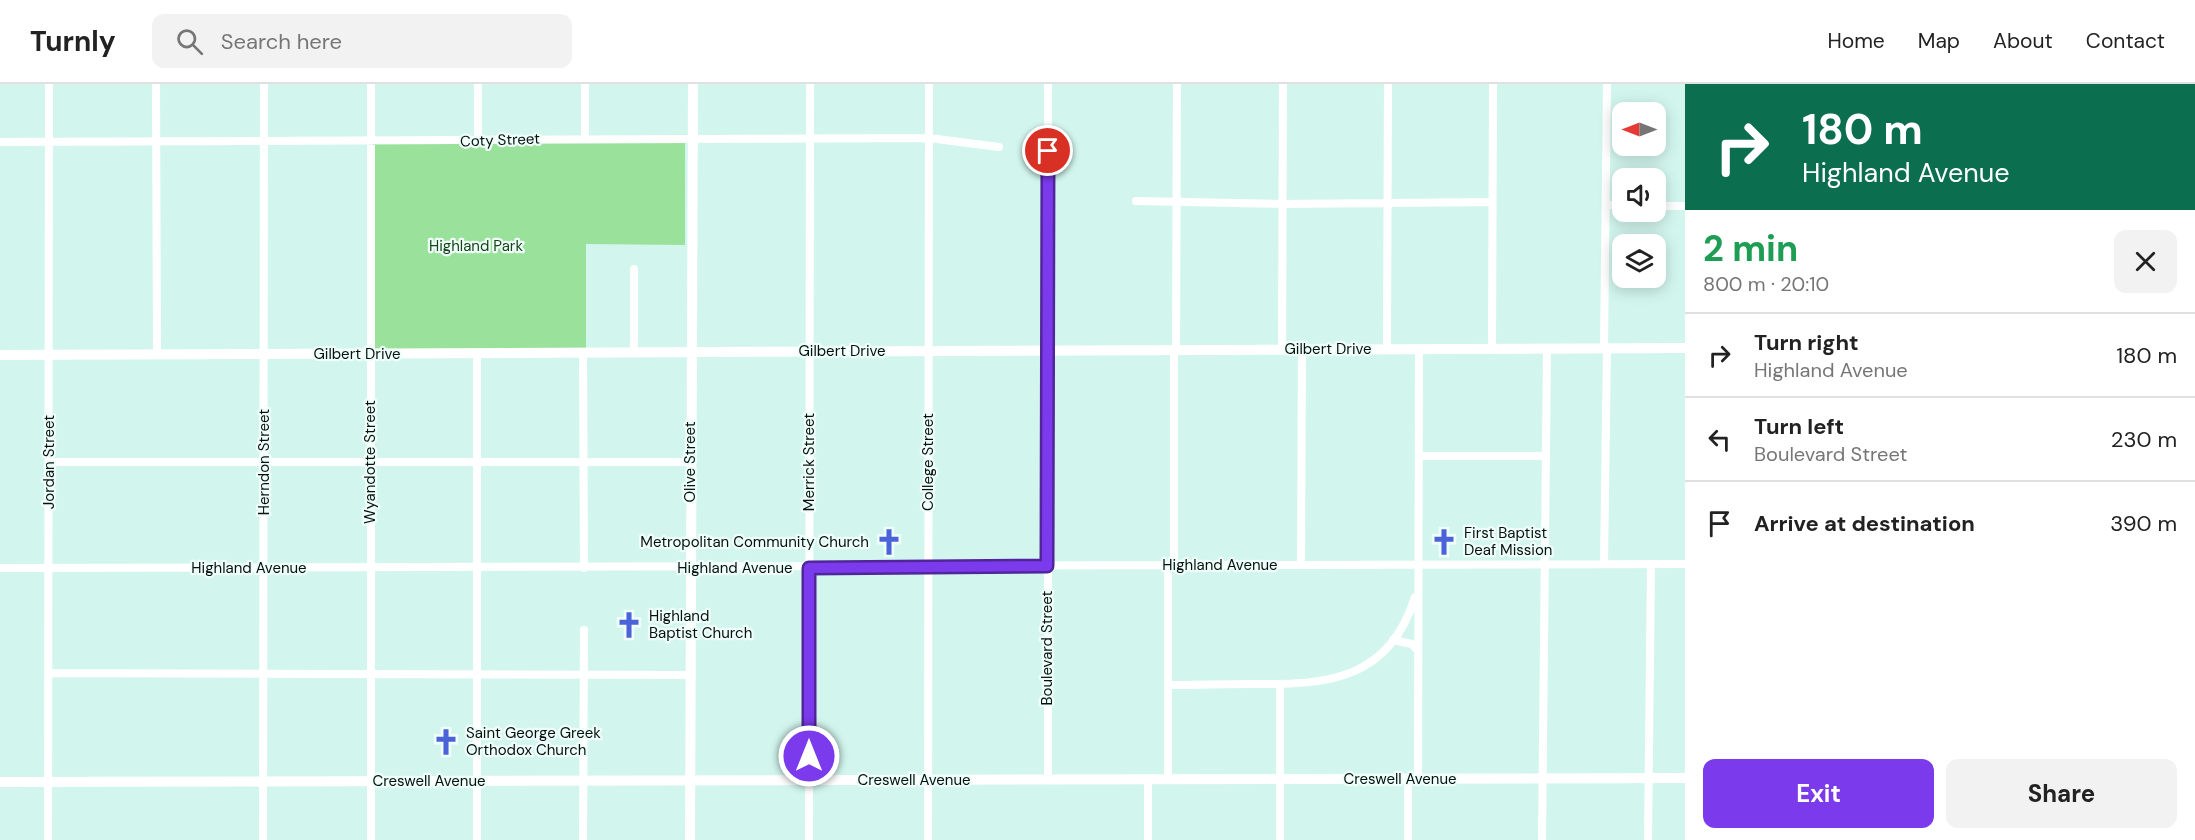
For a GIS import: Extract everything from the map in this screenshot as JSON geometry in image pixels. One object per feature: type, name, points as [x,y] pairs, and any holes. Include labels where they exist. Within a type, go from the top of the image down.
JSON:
[{"type":"street","name":"Jordan Street","points":[[48,840],[49,84]]},
{"type":"street","points":[[156,84],[157,355]]},
{"type":"street","name":"Herndon Street","points":[[263,840],[264,84]]},
{"type":"street","name":"Wyandotte Street","points":[[371,84],[371,840]]},
{"type":"street","points":[[478,84],[478,141]]},
{"type":"street","points":[[585,84],[585,138]]},
{"type":"street","name":"Olive Street","points":[[690,840],[693,84]]},
{"type":"street","name":"Merrick Street","points":[[809,840],[810,84]]},
{"type":"street","name":"College Street","points":[[928,840],[929,84]]},
{"type":"street","name":"Boulevard Street","points":[[1048,84],[1048,780]]},
{"type":"street","points":[[1168,780],[1177,84]]},
{"type":"street","points":[[1282,349],[1283,84]]},
{"type":"street","points":[[1387,349],[1388,84]]},
{"type":"street","points":[[1492,349],[1493,84]]},
{"type":"street","points":[[1604,564],[1607,84]]},
{"type":"street","name":"Coty Street","points":[[0,142],[929,138],[999,147]]},
{"type":"street","points":[[1136,201],[1282,204],[1492,202]]},
{"type":"street","points":[[1606,205],[1612,205]]},
{"type":"street","points":[[1666,206],[1685,206]]},
{"type":"street","points":[[634,269],[634,352]]},
{"type":"street","points":[[1542,840],[1547,348]]},
{"type":"street","name":"Gilbert Drive","points":[[0,356],[1685,348]]},
{"type":"street","points":[[1301,565],[1302,349]]},
{"type":"street","points":[[1408,840],[1418,651],[1419,349]]},
{"type":"street","points":[[584,352],[584,568]]},
{"type":"street","points":[[477,353],[477,840]]},
{"type":"street","points":[[1419,456],[1546,456]]},
{"type":"street","points":[[49,462],[690,462]]},
{"type":"street","points":[[1648,840],[1651,564]]},
{"type":"street","name":"Highland Avenue","points":[[0,568],[809,568],[1685,564]]},
{"type":"street","points":[[1168,685],[1280,685],[1313,683],[1342,677],[1372,660],[1393,640],[1408,616],[1418,587]]},
{"type":"street","points":[[583,840],[584,630]]},
{"type":"street","points":[[1393,640],[1402,640],[1418,651]]},
{"type":"street","points":[[49,673],[690,675]]},
{"type":"street","points":[[1280,685],[1280,840]]},
{"type":"street","name":"Creswell Avenue","points":[[0,782],[1685,778]]},
{"type":"street","points":[[1148,780],[1148,840]]},
{"type":"green space","name":"Highland Park","points":[[373,142],[685,143],[685,245],[586,244],[586,349],[373,349]]},
{"type":"place","name":"Metropolitan Community Church","points":[[889,542]]},
{"type":"place","name":"First Baptist Deaf Mission","points":[[1444,542]]},
{"type":"place","name":"Highland Baptist Church","points":[[629,625]]},
{"type":"place","name":"Saint George Greek Orthodox Church","points":[[446,742]]},
{"type":"route","points":[[809,756],[809,568],[1047,566],[1048,151]]}]
